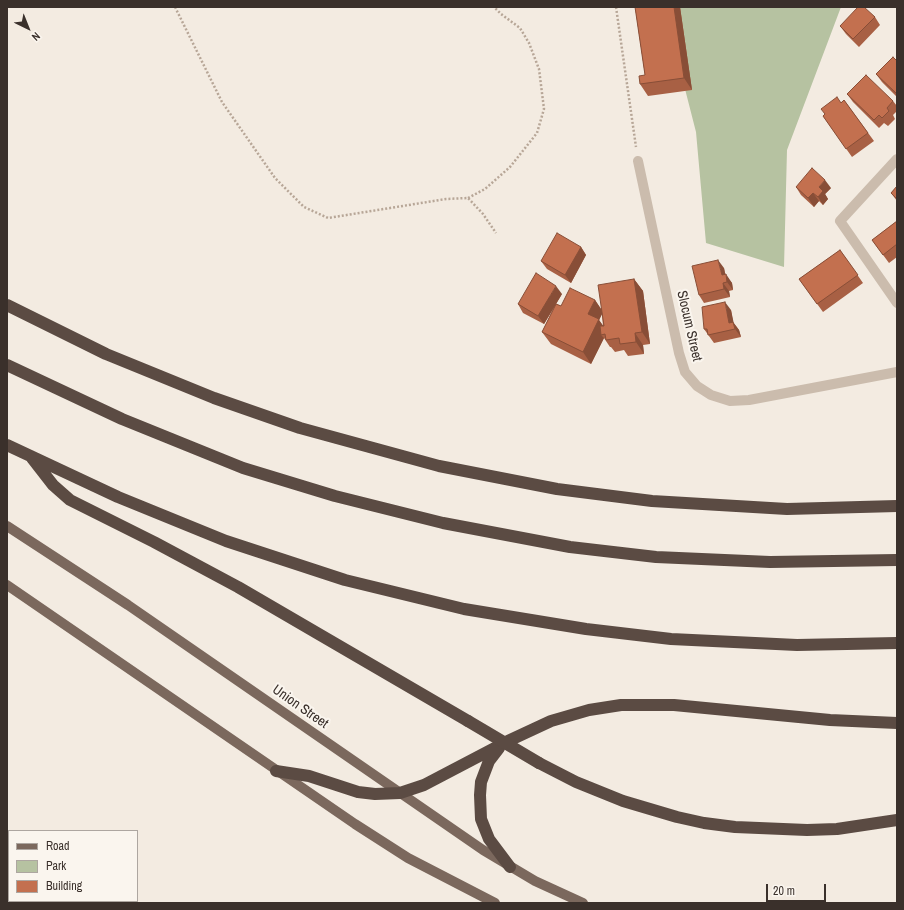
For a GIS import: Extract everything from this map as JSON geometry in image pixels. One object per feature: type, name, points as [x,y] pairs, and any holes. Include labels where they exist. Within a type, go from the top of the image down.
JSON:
[{"type":"highway","points":[[7,305],[106,354],[214,398],[307,430],[439,466],[557,489],[652,501],[787,509],[897,506]]},
{"type":"highway","points":[[7,365],[122,419],[236,465],[335,496],[443,523],[570,547],[656,557],[770,562],[897,560]]},
{"type":"highway","points":[[7,445],[139,506],[239,545],[345,580],[464,609],[572,627],[671,639],[797,645],[897,643]]},
{"type":"highway","points":[[32,457],[53,485],[70,500],[154,542],[238,587],[540,763],[576,782],[624,802],[677,817],[735,828],[807,830],[837,829],[897,820]]},
{"type":"highway","points":[[276,770],[309,776],[358,792],[374,794],[400,793],[424,785],[538,726],[567,716],[606,707],[637,704],[674,705],[830,720],[897,723]]},
{"type":"highway","points":[[508,741],[498,748],[486,767],[482,782],[480,801],[481,819],[485,831],[494,848],[510,867]]},
{"type":"main road","name":"Union Street","points":[[7,526],[128,605],[510,867],[556,892],[583,903]]},
{"type":"main road","points":[[7,585],[384,843],[439,875],[495,903]]},
{"type":"street","points":[[897,159],[840,221],[897,303]]},
{"type":"street","name":"Slocum Street","points":[[638,161],[679,353],[685,372],[697,386],[711,395],[730,401],[749,400],[897,372]]},
{"type":"path","points":[[175,7],[230,114],[275,178],[304,207],[328,218],[446,199],[468,198],[485,189],[510,167],[538,133],[544,109],[539,69],[520,28],[494,7]]},
{"type":"path","points":[[616,7],[638,161]]},
{"type":"path","points":[[468,198],[483,214],[496,234]]},
{"type":"green space","points":[[664,7],[841,7],[787,150],[784,267],[706,243],[696,132]]},
{"type":"building","points":[[635,7],[674,7],[684,78],[640,84],[639,76],[645,75]]},
{"type":"building","points":[[858,7],[864,7],[875,17],[853,39],[840,26]]},
{"type":"building","points":[[893,57],[897,61],[897,94],[876,74]]},
{"type":"building","points":[[866,75],[893,101],[887,108],[889,111],[882,118],[879,115],[874,120],[847,94]]},
{"type":"building","points":[[837,97],[841,103],[844,100],[868,133],[846,149],[823,116],[825,114],[821,109]]},
{"type":"building","points":[[812,168],[825,180],[819,187],[823,191],[818,197],[813,193],[808,198],[796,187]]},
{"type":"building","points":[[897,186],[897,199],[891,193]]},
{"type":"building","points":[[897,221],[897,244],[883,255],[872,240]]},
{"type":"building","points":[[557,233],[581,247],[565,275],[541,261]]},
{"type":"building","points":[[840,250],[858,275],[817,304],[799,279]]},
{"type":"building","points":[[718,260],[722,275],[726,274],[727,282],[723,283],[724,289],[699,295],[692,266]]},
{"type":"building","points":[[536,273],[556,286],[538,316],[518,304]]},
{"type":"building","points":[[634,279],[642,332],[635,333],[636,342],[620,344],[619,338],[606,340],[605,334],[601,335],[600,326],[604,326],[598,285]]},
{"type":"building","points":[[570,288],[595,300],[588,314],[599,319],[583,352],[542,332],[556,304],[561,306]]},
{"type":"building","points":[[725,302],[729,323],[733,322],[735,329],[708,335],[707,329],[704,329],[702,307]]}]
